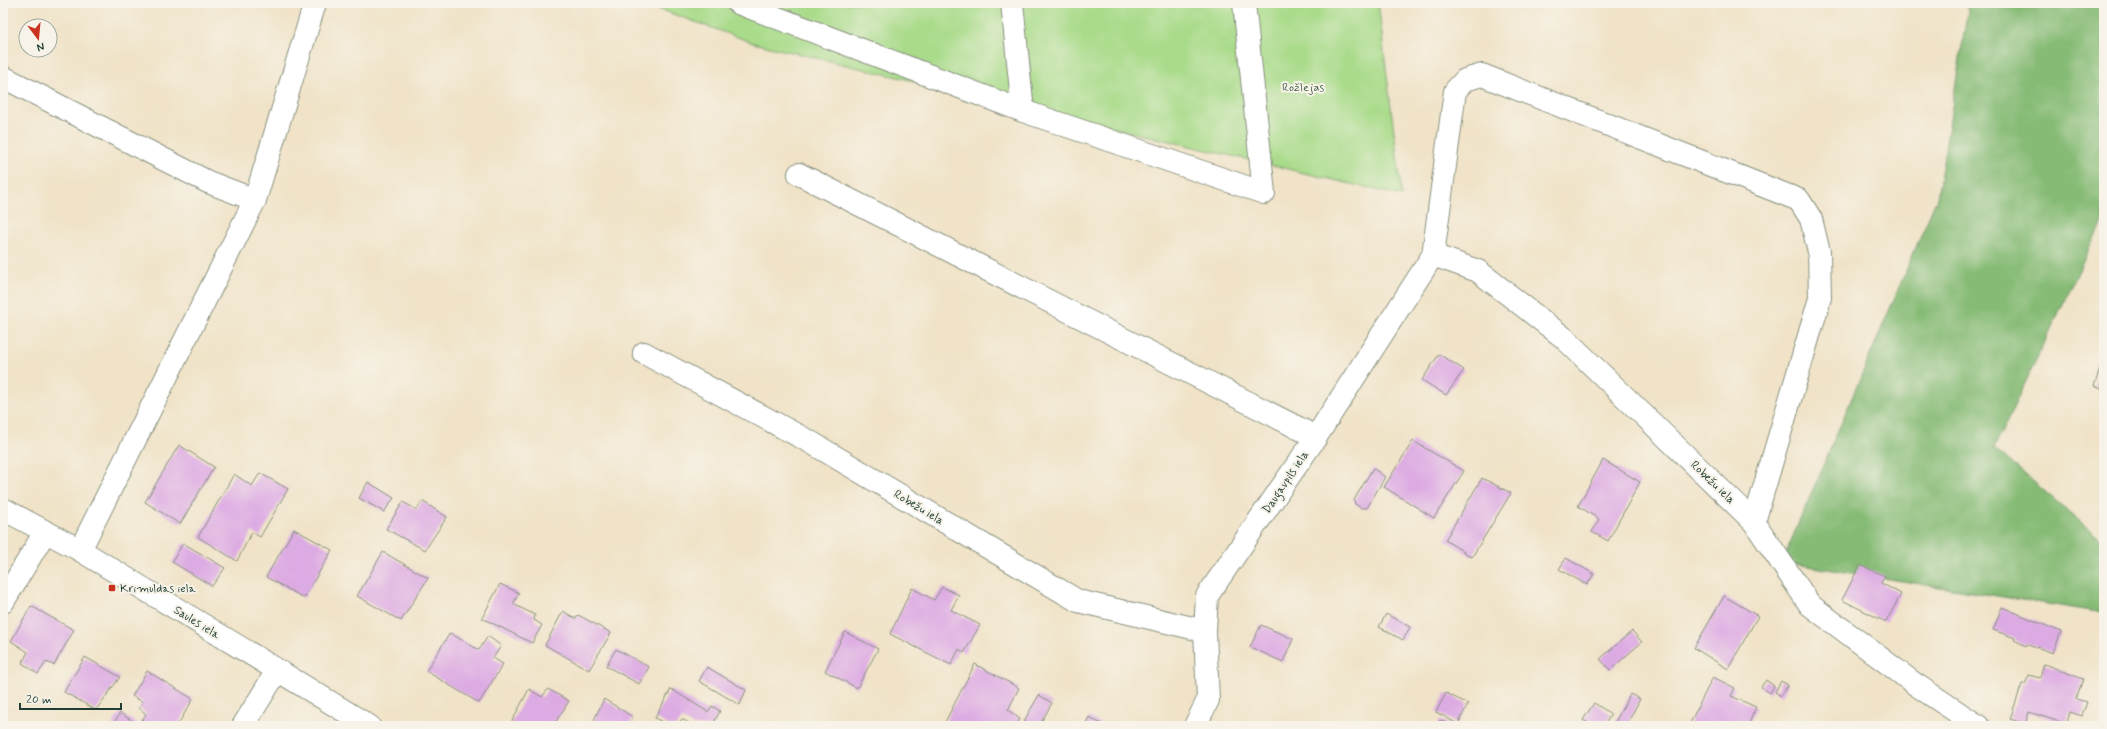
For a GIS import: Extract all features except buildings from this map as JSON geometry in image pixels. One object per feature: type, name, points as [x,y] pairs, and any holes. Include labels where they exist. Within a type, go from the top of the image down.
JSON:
[{"type":"street","points":[[80,550],[255,200],[314,3]]},
{"type":"street","points":[[738,3],[1023,110],[1264,193],[1244,3]]},
{"type":"street","points":[[1012,3],[1023,110]]},
{"type":"street","points":[[1433,255],[1455,91],[1465,80],[1482,75],[1799,200],[1811,219],[1819,252],[1820,298],[1754,522]]},
{"type":"street","points":[[3,77],[208,182],[255,200]]},
{"type":"street","points":[[799,174],[1316,437]]},
{"type":"street","name":"Daugavpils iela","points":[[1195,726],[1208,700],[1205,631],[1207,596],[1316,437],[1433,255]]},
{"type":"street","name":"Robežu iela","points":[[1433,255],[1478,271],[1563,337],[1754,522],[1810,605],[1915,684],[1978,726]]},
{"type":"street","name":"Robežu iela","points":[[644,353],[812,443],[1078,601],[1205,631]]},
{"type":"street","name":"Saules iela","points":[[3,509],[80,550],[368,726]]},
{"type":"street","points":[[3,602],[45,532]]},
{"type":"street","points":[[243,726],[277,671]]},
{"type":"green space","name":"Rožlejas","points":[[642,3],[1378,3],[1402,196],[757,44]]},
{"type":"green space","points":[[1969,3],[2104,3],[2104,218],[1994,448],[2104,542],[2104,613],[1782,562],[1937,198]]},
{"type":"place","name":"Krimuldas iela","points":[[112,588]]}]
